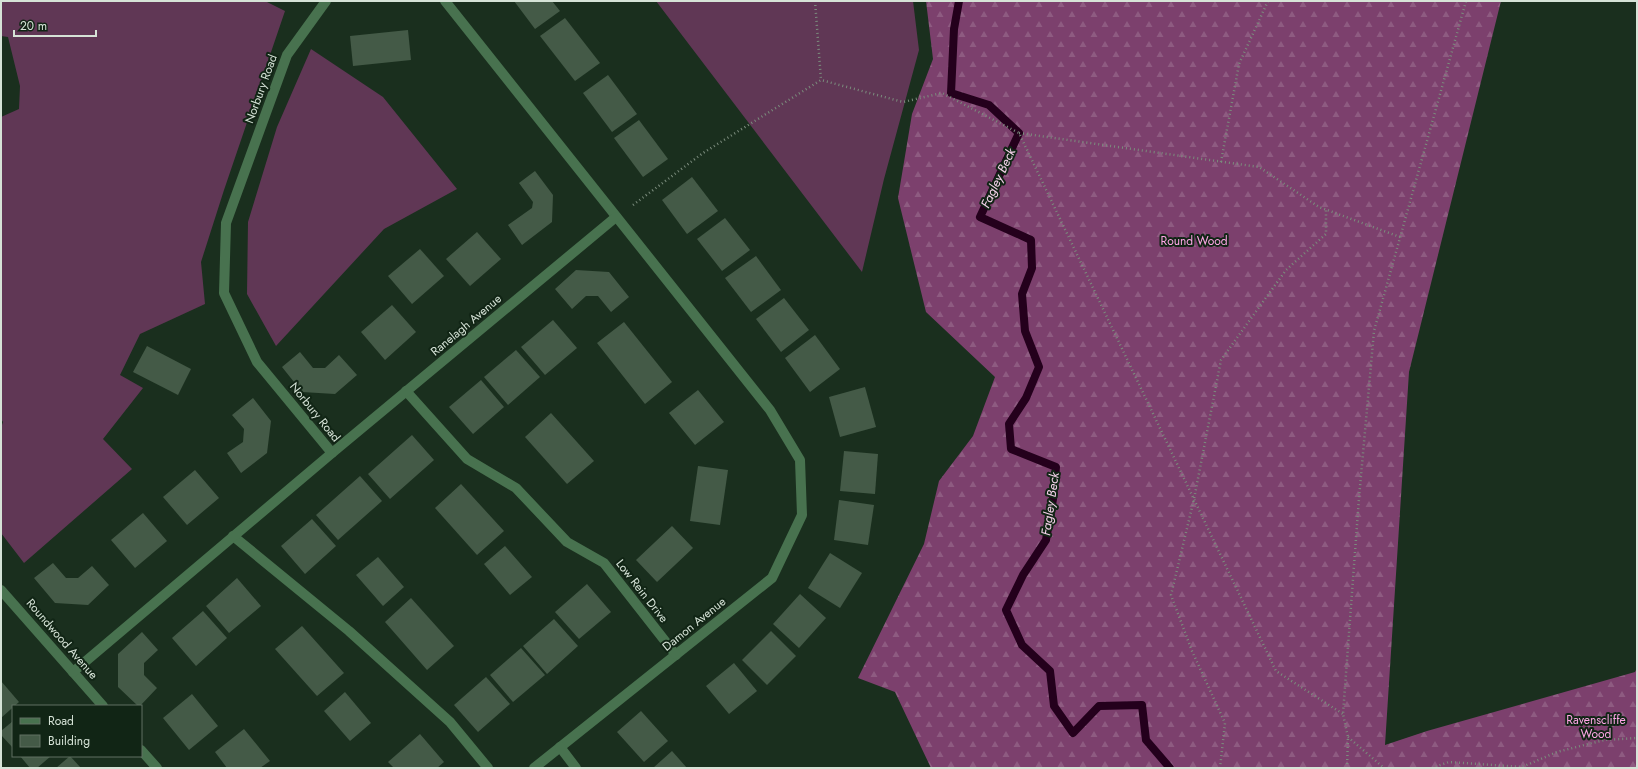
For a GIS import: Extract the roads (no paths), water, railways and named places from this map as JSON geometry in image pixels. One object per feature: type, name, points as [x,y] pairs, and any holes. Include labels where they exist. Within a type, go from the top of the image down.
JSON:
[{"type":"street","name":"Norbury Road","points":[[73,672],[332,453],[257,362],[224,293],[226,223],[287,55],[326,1]]},
{"type":"street","points":[[446,1],[616,217]]},
{"type":"street","name":"Ranelagh Avenue","points":[[332,453],[616,217]]},
{"type":"street","name":"Damon Avenue","points":[[534,768],[772,578],[802,515],[800,460],[770,410],[616,217]]},
{"type":"street","name":"Low Rein Drive","points":[[406,391],[467,459],[516,488],[567,542],[604,563],[676,655]]},
{"type":"street","points":[[233,536],[349,631],[450,722],[488,768]]},
{"type":"street","name":"Roundwood Avenue","points":[[1,590],[102,705]]},
{"type":"street","points":[[560,747],[576,768]]},
{"type":"street","points":[[142,751],[157,768]]},
{"type":"waterway","name":"Fagley Beck","points":[[959,1],[954,29],[951,93],[989,105],[1019,133],[980,217],[1031,240],[1032,268],[1022,294],[1025,331],[1039,367],[1026,398],[1009,424],[1011,449],[1056,467],[1053,499],[1046,540],[1023,575],[1006,610],[1022,645],[1050,671],[1054,706],[1073,733],[1099,706],[1142,705],[1146,740],[1170,768]]},
{"type":"park label","name":"Round Wood","points":[[1194,241]]},
{"type":"park label","name":"Ravenscliffe Wood","points":[[1596,727]]}]
